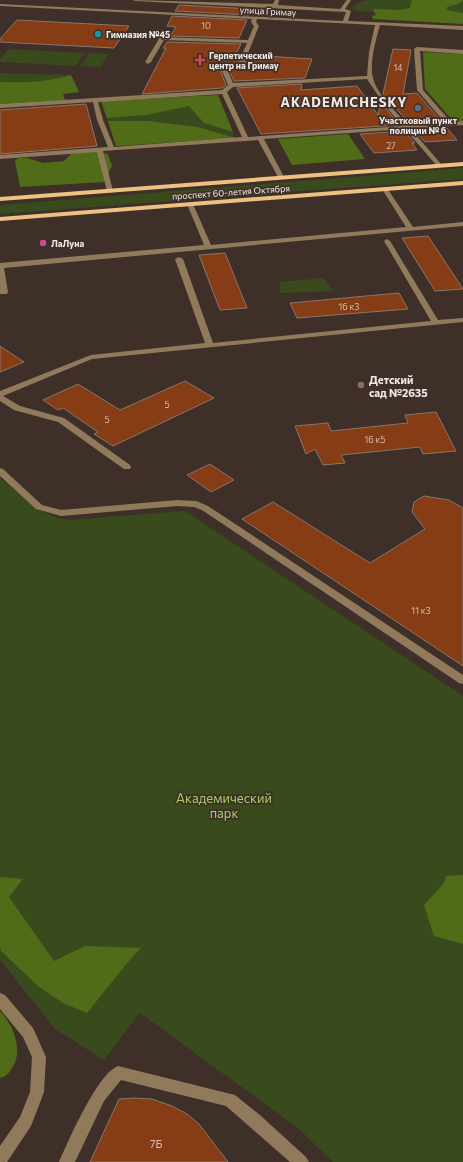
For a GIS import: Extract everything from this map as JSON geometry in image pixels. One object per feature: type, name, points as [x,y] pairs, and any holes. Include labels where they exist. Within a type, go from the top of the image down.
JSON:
[{"type":"main road","name":"проспект 60-летия Октября","points":[[0,199],[463,164]]},
{"type":"main road","name":"проспект 60-летия Октября","points":[[0,219],[463,183]]},
{"type":"street","points":[[16,6],[22,0]]},
{"type":"street","points":[[135,0],[350,11],[345,22]]},
{"type":"street","points":[[275,6],[277,0]]},
{"type":"street","points":[[342,10],[349,0]]},
{"type":"street","points":[[86,9],[90,4]]},
{"type":"street","name":"улица Гримау","points":[[0,5],[463,28]]},
{"type":"street","points":[[242,62],[257,26],[253,22],[255,18]]},
{"type":"street","points":[[378,24],[371,57],[370,77],[380,95],[405,128],[429,151],[439,165]]},
{"type":"street","points":[[148,62],[162,38],[250,42]]},
{"type":"street","points":[[450,124],[420,90],[417,49],[463,52]]},
{"type":"street","points":[[225,71],[231,85]]},
{"type":"street","points":[[0,106],[224,92],[231,85],[370,77]]},
{"type":"street","points":[[224,92],[246,139]]},
{"type":"street","points":[[95,100],[100,120],[112,149]]},
{"type":"street","points":[[0,157],[463,123]]},
{"type":"street","points":[[260,138],[281,177]]},
{"type":"street","points":[[100,150],[110,190]]},
{"type":"street","points":[[385,189],[411,229]]},
{"type":"street","points":[[190,204],[208,247]]},
{"type":"street","points":[[0,292],[4,292],[0,266],[463,224]]},
{"type":"street","points":[[387,241],[435,322]]},
{"type":"street","points":[[178,259],[210,345]]},
{"type":"street","points":[[127,466],[60,420],[16,408],[0,395],[91,357],[463,320]]},
{"type":"street","points":[[0,471],[39,507],[61,513],[177,503],[196,504],[205,508],[463,680]]},
{"type":"street","points":[[0,999],[28,1033],[39,1057],[37,1092],[26,1121],[0,1159]]},
{"type":"street","points":[[67,1162],[99,1096],[118,1073],[230,1100],[256,1121],[301,1162]]},
{"type":"green space","points":[[368,0],[463,0],[463,16],[356,11],[351,8],[360,2]]},
{"type":"green space","points":[[410,0],[463,0],[458,4],[447,7],[447,10],[463,13],[463,24],[373,19],[372,16],[376,15],[373,10],[399,10],[411,8],[410,6],[412,1]]},
{"type":"green space","points":[[9,49],[85,53],[75,66],[0,62],[0,59]]},
{"type":"green space","points":[[423,52],[463,54],[463,121],[453,121],[425,89]]},
{"type":"green space","points":[[90,53],[109,54],[100,67],[80,66]]},
{"type":"green space","points":[[0,73],[71,75],[79,92],[63,94],[65,100],[0,104]]},
{"type":"green space","points":[[71,75],[79,92],[63,94],[65,100],[0,104],[0,82],[36,82]]},
{"type":"green space","points":[[218,95],[235,138],[116,146],[101,101]]},
{"type":"green space","points":[[218,95],[233,132],[204,123],[189,106],[146,115],[107,118],[101,101]]},
{"type":"green space","points":[[108,121],[148,121],[198,127],[235,138],[116,146]]},
{"type":"green space","points":[[348,134],[365,159],[292,165],[278,139]]},
{"type":"green space","points":[[94,151],[108,154],[112,166],[104,182],[20,187],[15,161],[18,158],[27,158],[43,163],[64,161],[71,154]]},
{"type":"green space","points":[[463,168],[463,179],[0,214],[0,205]]},
{"type":"green space","points":[[324,278],[333,291],[280,293],[280,282]]},
{"type":"green space","name":"Академический парк","points":[[0,478],[40,510],[58,518],[69,520],[185,511],[463,696],[463,1162],[333,1162],[298,1128],[140,1013],[104,1060],[55,1029],[0,960]]},
{"type":"green space","points":[[463,875],[463,944],[434,936],[424,905],[444,883],[446,876]]},
{"type":"green space","points":[[0,877],[23,879],[9,897],[54,961],[85,946],[141,948],[87,1013],[63,1003],[39,987],[1,951]]},
{"type":"green space","points":[[0,1011],[10,1024],[16,1040],[17,1056],[7,1075],[0,1078]]},
{"type":"building","points":[[179,5],[252,9],[249,15],[175,11]]},
{"type":"building","points":[[172,16],[247,20],[239,38],[170,36],[176,27],[167,26]]},
{"type":"building","name":"Гимназия №45","points":[[17,20],[129,26],[114,48],[0,42],[0,39]]},
{"type":"building","points":[[167,42],[241,44],[236,54],[240,55],[238,63],[244,64],[249,55],[312,59],[305,78],[234,81],[229,70],[224,68],[221,72],[226,85],[222,88],[142,94],[166,48],[163,48]]},
{"type":"building","points":[[393,49],[411,50],[403,94],[417,93],[442,122],[409,123],[383,94]]},
{"type":"building","points":[[302,84],[301,90],[357,86],[378,115],[381,102],[399,125],[261,134],[237,88]]},
{"type":"building","points":[[86,104],[97,146],[0,154],[0,110]]},
{"type":"building","points":[[447,128],[457,140],[425,142],[414,130]]},
{"type":"building","points":[[404,131],[415,143],[412,143],[417,150],[374,153],[360,134]]},
{"type":"building","points":[[428,236],[463,289],[435,291],[402,238]]},
{"type":"building","points":[[225,253],[247,308],[220,310],[199,255]]},
{"type":"building","points":[[399,293],[408,309],[297,318],[290,303]]},
{"type":"building","points":[[0,346],[24,362],[0,372]]},
{"type":"building","points":[[185,381],[214,398],[113,446],[94,434],[98,432],[63,408],[58,410],[43,400],[78,384],[120,410]]},
{"type":"building","points":[[436,412],[456,451],[423,454],[420,447],[341,455],[345,463],[323,465],[315,449],[306,454],[295,426],[328,423],[331,431],[408,423],[405,415]]},
{"type":"building","points":[[210,464],[234,480],[211,492],[187,475]]},
{"type":"building","points":[[424,496],[449,500],[463,508],[463,666],[242,519],[273,502],[370,563],[425,529],[412,512],[414,502]]},
{"type":"building","points":[[119,1099],[152,1099],[172,1106],[187,1114],[199,1124],[228,1162],[90,1162]]},
{"type":"place","name":"Гимназия №45","points":[[98,34]]},
{"type":"place","name":"Герпетический центр на Гримау","points":[[200,60]]},
{"type":"place","name":"Участковый пункт полиции № 6","points":[[418,108]]},
{"type":"place","name":"ЛаЛуна","points":[[43,243]]},
{"type":"place","name":"Детский сад №2635","points":[[361,385]]},
{"type":"district","name":"AKADEMICHESKY","points":[[344,102]]}]
